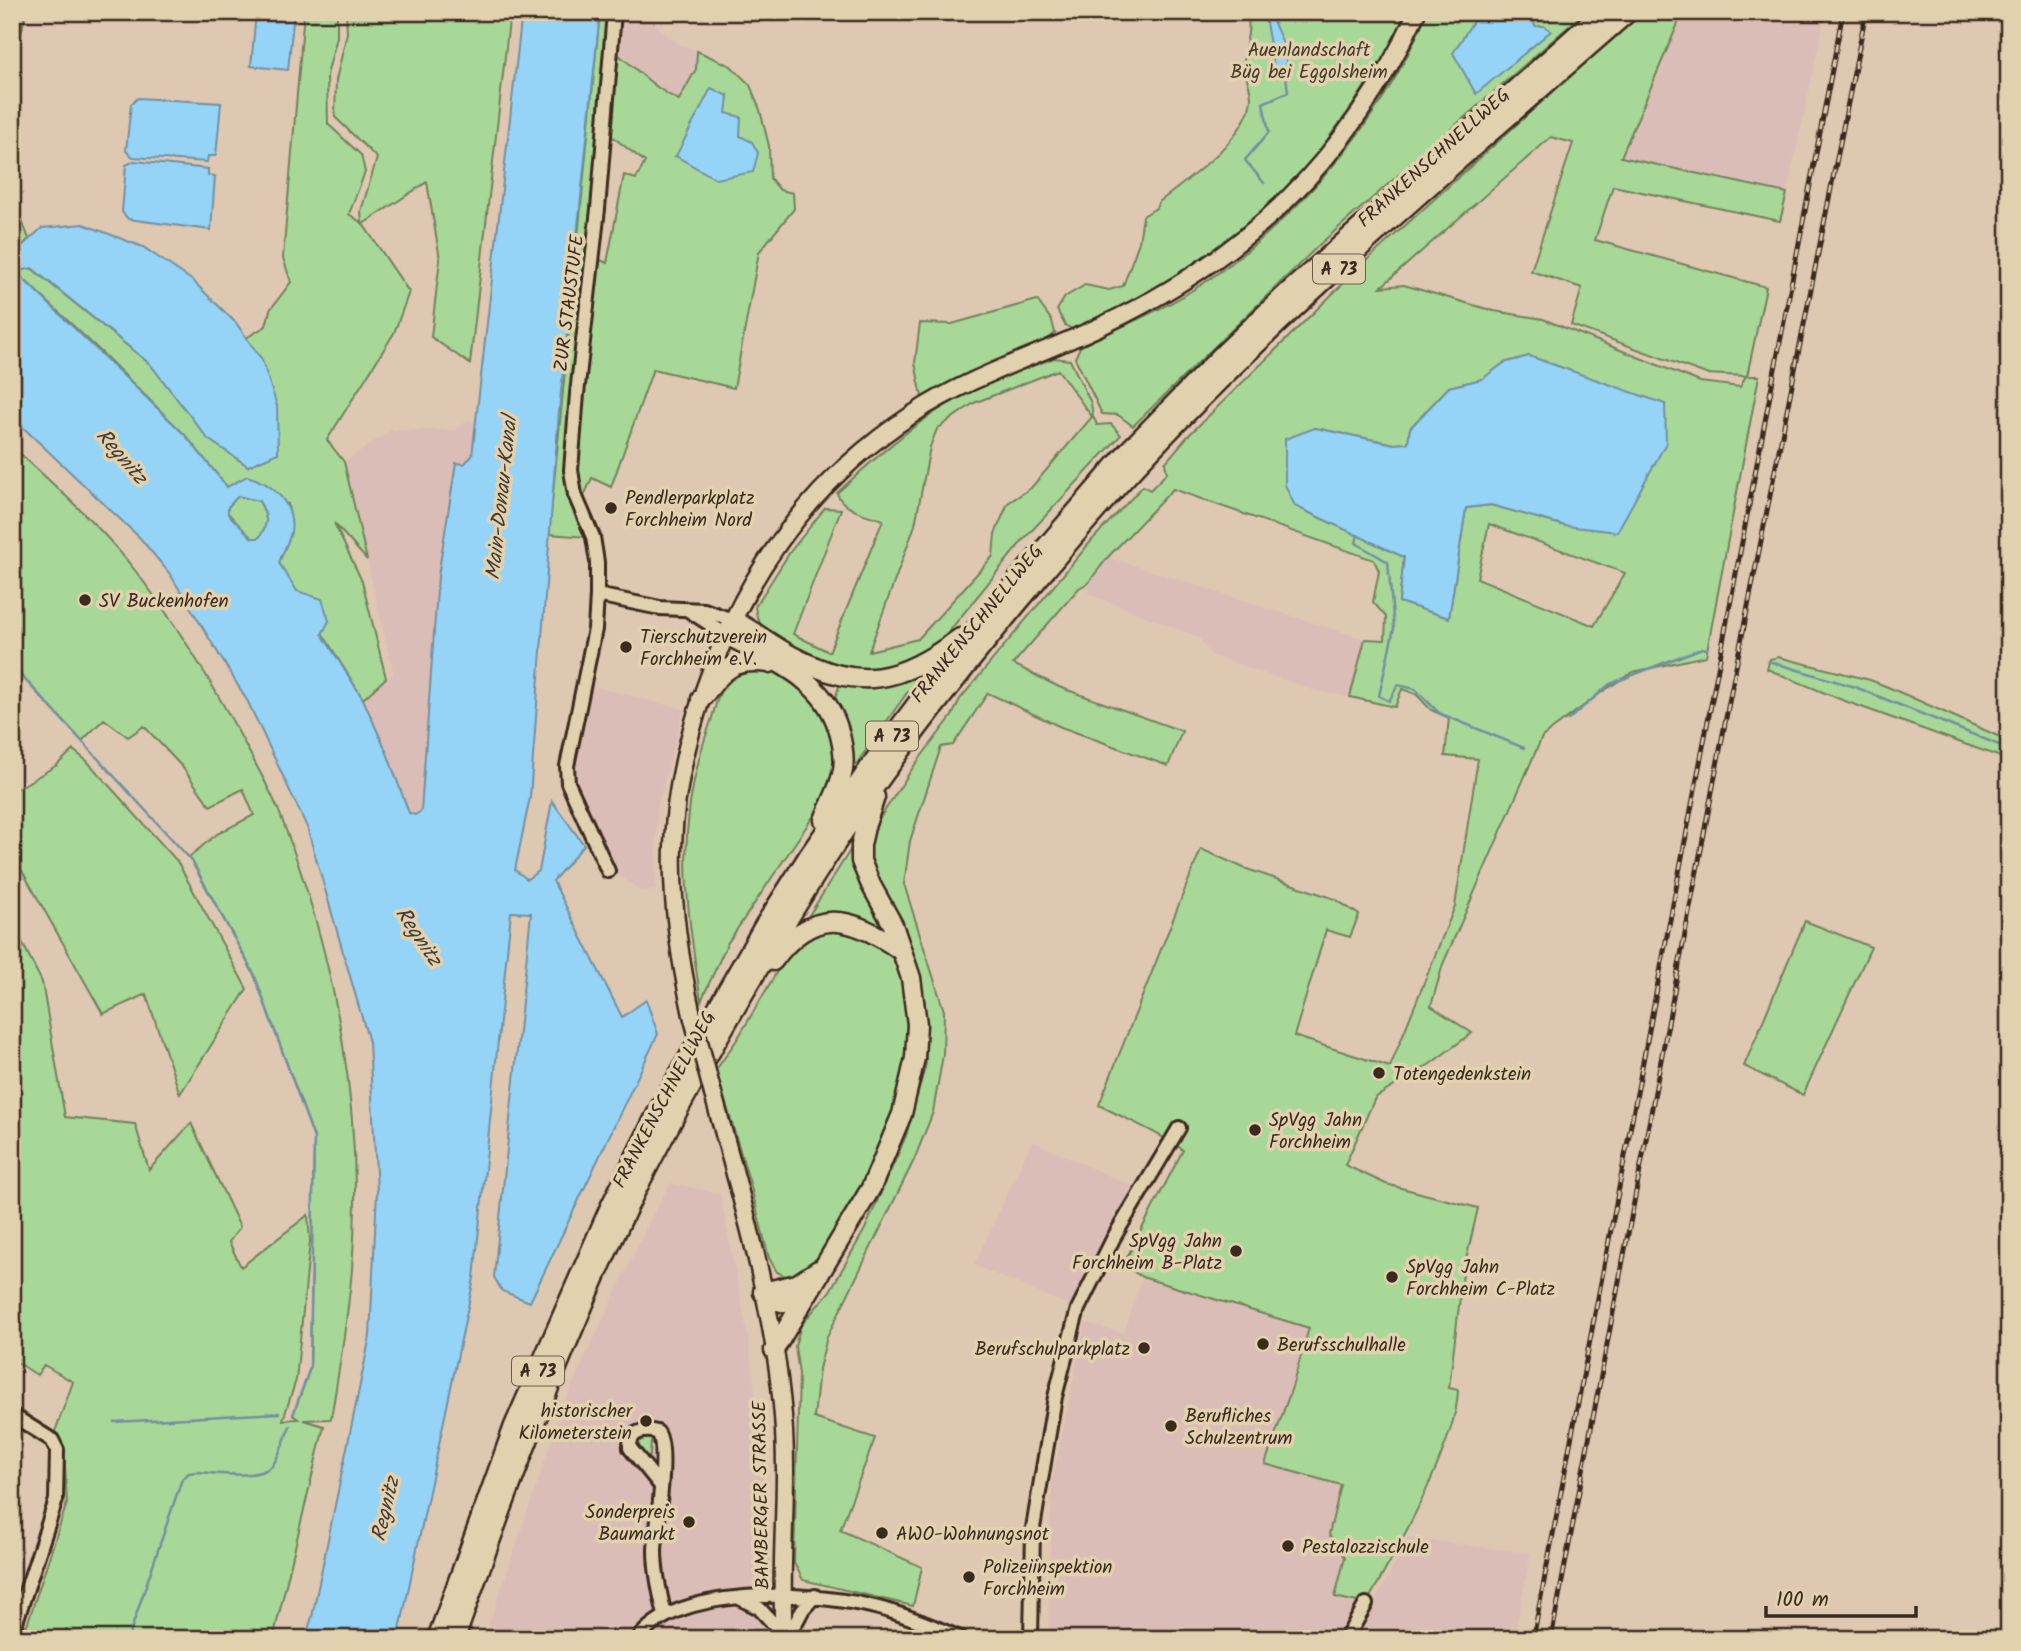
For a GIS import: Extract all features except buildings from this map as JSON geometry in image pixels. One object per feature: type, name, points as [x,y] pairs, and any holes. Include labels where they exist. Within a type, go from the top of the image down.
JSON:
[{"type":"highway","name":"FRANKENSCHNELLWEG","points":[[437,1639],[514,1426],[609,1209],[664,1099],[730,984],[809,855],[874,761],[955,653],[1128,451],[1224,353],[1602,12]]},
{"type":"highway","name":"FRANKENSCHNELLWEG","points":[[455,1639],[531,1431],[580,1312],[627,1209],[674,1118],[756,973],[826,858],[887,769],[964,668],[1137,464],[1298,307],[1628,12]]},
{"type":"highway","points":[[729,627],[753,630],[791,656],[822,670],[848,678],[873,678],[919,666],[982,621]]},
{"type":"highway","points":[[729,627],[780,664],[803,677],[827,703],[835,719],[844,753],[843,768],[838,787],[809,855]]},
{"type":"highway","points":[[701,699],[723,672],[734,664],[749,660],[780,664]]},
{"type":"highway","points":[[774,1350],[871,1188],[908,1093],[915,1058],[916,1024],[911,978],[893,926],[861,861],[865,827],[887,769]]},
{"type":"highway","points":[[756,973],[772,962],[790,940],[802,932],[836,921],[869,929],[900,950]]},
{"type":"highway","points":[[763,1292],[797,1284],[822,1268]]},
{"type":"highway","points":[[763,1292],[784,1305],[805,1296]]},
{"type":"main road","name":"BAMBERGER STRASSE","points":[[785,1637],[785,1464],[783,1415],[774,1350],[749,1226],[692,1015],[679,944],[673,848],[678,789],[687,746],[701,699],[729,627],[762,565],[783,535],[827,486],[880,438],[914,413],[956,389],[1100,327],[1171,290],[1215,262],[1273,214],[1313,172],[1361,113],[1383,78],[1417,12]]},
{"type":"street","name":"ZUR STAUSTUFE","points":[[608,871],[568,783],[567,766],[592,642],[597,595],[597,562],[593,537],[575,495],[571,470],[598,209],[614,12]]},
{"type":"street","points":[[597,595],[660,608],[688,610],[729,627]]},
{"type":"street","points":[[1031,1639],[1032,1528],[1066,1350],[1078,1309],[1108,1249],[1179,1128]]},
{"type":"street","points":[[12,1415],[52,1440],[58,1450],[56,1500],[12,1634]]},
{"type":"street","points":[[661,1486],[655,1553],[665,1615]]},
{"type":"street","points":[[638,1639],[650,1625],[665,1615],[705,1602],[783,1596],[815,1596],[867,1605],[924,1623],[962,1639]]},
{"type":"street","points":[[741,1599],[760,1608],[785,1637],[815,1596]]},
{"type":"street","points":[[1346,1639],[1366,1604]]},
{"type":"street","points":[[917,1639],[924,1623]]},
{"type":"shaded area","points":[[621,12],[640,12],[678,43],[697,51],[696,69],[679,100],[660,92],[637,68],[616,53]]},
{"type":"shaded area","points":[[1683,12],[1716,12],[1824,21],[1787,193],[1621,157]]},
{"type":"shaded area","points":[[468,420],[475,421],[472,457],[464,464],[456,463],[438,576],[421,812],[414,815],[409,813],[363,699],[393,673],[344,462],[391,430],[455,430]]},
{"type":"shaded area","points":[[1108,557],[1365,639],[1350,697],[1316,691],[1211,655],[1198,637],[1089,594],[1088,583]]},
{"type":"shaded area","points":[[592,686],[684,709],[657,809],[656,890],[640,891],[610,869],[573,786]]},
{"type":"shaded area","points":[[1032,1141],[1137,1188],[1070,1306],[974,1265]]},
{"type":"shaded area","points":[[670,1183],[720,1193],[748,1336],[761,1439],[764,1518],[779,1607],[780,1639],[484,1639],[566,1398]]},
{"type":"shaded area","name":"Berufliches Schulzentrum","points":[[1142,1277],[1310,1328],[1265,1464],[1341,1485],[1329,1534],[1346,1557],[1335,1597],[1362,1604],[1341,1639],[1048,1639],[1052,1481],[1085,1323],[1124,1333]]},
{"type":"shaded area","points":[[1409,1538],[1531,1553],[1514,1639],[1355,1639]]},
{"type":"green space","points":[[12,12],[26,12],[12,74]]},
{"type":"green space","points":[[304,12],[337,12],[337,37],[327,75],[328,124],[361,155],[365,172],[349,214],[362,223],[361,211],[377,158],[335,117],[336,80],[347,33],[346,12],[487,12],[494,15],[495,12],[510,12],[470,364],[431,337],[440,259],[427,182],[363,224],[409,292],[394,333],[327,440],[344,462],[367,560],[334,523],[362,581],[386,678],[363,699],[279,563],[291,531],[288,504],[227,487],[186,436],[16,272],[31,268],[150,364],[209,439],[248,466],[262,360],[246,338],[266,326],[270,310],[291,282],[283,258]]},
{"type":"green space","points":[[600,12],[611,12],[566,450],[567,474],[587,537],[549,534]]},
{"type":"green space","name":"Auenlandschaft Büg bei Eggolsheim","points":[[1247,12],[1407,12],[1400,32],[1350,109],[1301,175],[1212,257],[1105,318],[1072,329],[1065,325],[1057,310],[1065,297],[1085,285],[1109,290],[1123,286],[1139,242],[1143,216],[1156,208],[1159,202],[1215,156],[1229,142],[1248,113],[1251,98],[1244,66]]},
{"type":"green space","points":[[1427,12],[1479,12],[1477,18],[1535,26],[1532,18],[1534,12],[1585,12],[1320,244],[1133,426],[1118,415],[1102,414],[1075,358],[1080,347],[1185,295],[1260,240],[1295,207],[1328,172],[1385,95]]},
{"type":"green space","points":[[1641,12],[1683,12],[1621,157],[1787,193],[1780,221],[1613,186],[1595,240],[1766,287],[1747,376],[1759,376],[1706,656],[1633,672],[1542,737],[1443,964],[1431,1006],[1472,1033],[1430,1064],[1375,1098],[1345,1165],[1386,1184],[1478,1208],[1463,1273],[1449,1388],[1458,1390],[1456,1409],[1430,1481],[1405,1535],[1366,1604],[1335,1597],[1345,1557],[1329,1534],[1341,1485],[1265,1464],[1309,1328],[1142,1277],[1123,1265],[1183,1150],[1152,1131],[1099,1105],[1201,849],[1244,868],[1335,899],[1359,915],[1350,937],[1326,930],[1294,1036],[1390,1067],[1455,906],[1478,759],[1445,756],[1449,718],[1431,710],[1416,694],[1402,689],[1395,707],[1350,697],[1365,639],[1385,640],[1386,617],[1373,602],[1379,571],[1374,560],[1173,489],[1108,557],[1088,583],[1079,588],[1013,664],[1059,687],[1182,731],[1168,766],[1061,727],[988,693],[953,745],[941,747],[910,841],[904,884],[944,1011],[943,1055],[933,1112],[914,1160],[827,1337],[819,1369],[814,1418],[875,1438],[840,1530],[922,1567],[913,1606],[803,1580],[794,1563],[799,1374],[795,1346],[801,1325],[830,1291],[865,1229],[906,1136],[926,1064],[925,1004],[911,945],[873,874],[869,847],[874,827],[914,766],[952,716],[960,699],[1092,540],[1143,486],[1150,490],[1167,473],[1165,463],[1187,437],[1366,261]],"holes":[[[1551,137],[1573,143],[1531,271],[1582,288],[1571,325],[1706,374],[1746,376],[1740,387],[1700,382],[1543,319],[1494,311],[1404,285],[1381,287]],[[1529,356],[1665,405],[1566,526],[1491,505],[1466,508],[1449,618],[1399,602],[1404,557],[1295,506],[1315,428],[1395,444],[1408,443],[1410,428],[1449,387],[1483,379],[1504,363]],[[1489,524],[1625,573],[1594,626],[1477,578]]]},
{"type":"green space","points":[[1716,12],[1825,12],[1824,21]]},
{"type":"green space","points":[[697,51],[731,66],[750,85],[760,110],[769,146],[770,178],[780,190],[793,193],[794,209],[759,252],[734,388],[653,369],[611,487],[592,478],[584,496],[580,494],[576,468],[596,258],[607,263],[624,175],[636,179],[645,162],[609,134],[616,53],[654,85],[679,100],[696,69]],"holes":[[[728,96],[725,113],[740,136],[676,156]]]},
{"type":"green space","points":[[12,168],[19,213],[29,239],[12,255]]},
{"type":"green space","points":[[1037,300],[1052,321],[1055,333],[1046,341],[922,397],[915,363],[920,323],[952,324]]},
{"type":"green space","points":[[1054,358],[1070,360],[1091,403],[1097,425],[1111,424],[1121,435],[1023,540],[934,650],[874,673],[840,670],[806,657],[764,630],[755,607],[790,552],[825,508],[841,509],[793,634],[829,652],[883,520],[850,508],[837,493],[893,443],[955,400],[1003,377]],"holes":[[[1058,370],[1092,417],[1031,488],[1008,503],[995,534],[993,556],[918,639],[869,651],[915,525],[930,447],[937,429],[974,403]]]},
{"type":"green space","points":[[12,446],[77,507],[123,556],[167,614],[209,679],[280,814],[317,924],[331,981],[350,1095],[355,1211],[352,1269],[331,1419],[303,1420],[324,1426],[273,1639],[20,1639],[67,1503],[64,1448],[57,1450],[52,1440],[73,1382],[44,1365],[37,1375],[12,1359],[12,922],[42,982],[65,1117],[135,1124],[149,1170],[191,1123],[240,1227],[229,1242],[241,1267],[308,1215],[310,1241],[296,1380],[283,1420],[298,1419],[293,1415],[310,1368],[314,1138],[254,974],[189,857],[217,834],[254,815],[243,789],[210,806],[183,768],[144,726],[128,737],[104,719],[82,741],[12,666]]},
{"type":"green space","points":[[238,496],[259,501],[262,507],[266,524],[259,538],[252,539],[228,513],[228,507]]},
{"type":"green space","points":[[1778,657],[1888,687],[2009,741],[2009,760],[1842,700],[1767,669],[1770,659]]},
{"type":"green space","points":[[758,665],[780,671],[807,688],[832,720],[838,742],[833,787],[727,944],[701,1001],[687,894],[687,827],[692,793],[699,758],[723,685],[737,670]]},
{"type":"green space","points":[[924,669],[849,774],[845,728],[834,702],[841,680]]},
{"type":"green space","points":[[73,750],[87,761],[177,861],[247,989],[180,1094],[146,994],[103,1014],[12,853],[12,792],[57,765]]},
{"type":"green space","points":[[856,841],[867,885],[888,936],[828,916],[808,917]]},
{"type":"green space","points":[[1805,921],[1871,947],[1803,1095],[1744,1066]]},
{"type":"green space","points":[[845,929],[879,943],[897,967],[905,995],[908,1029],[905,1064],[886,1136],[854,1204],[816,1262],[789,1278],[777,1272],[769,1258],[716,1070],[792,946],[808,934]]},
{"type":"green space","points":[[650,1436],[657,1446],[651,1442],[649,1464],[636,1445],[640,1438]]},
{"type":"water","points":[[256,12],[294,12],[288,70],[251,66]]},
{"type":"water","points":[[522,12],[600,12],[559,411],[530,797],[515,870],[527,879],[539,871],[552,801],[584,845],[553,881],[622,1017],[646,1000],[658,1034],[530,1302],[502,1291],[494,1277],[531,913],[511,912],[474,1278],[398,1639],[305,1639],[312,1617],[370,1336],[377,1191],[369,1042],[307,827],[248,702],[170,574],[140,538],[12,417],[12,255],[42,228],[83,224],[143,247],[193,281],[236,323],[262,360],[277,406],[278,453],[248,466],[208,439],[150,364],[32,268],[16,272],[186,436],[227,487],[247,476],[265,484],[280,496],[289,512],[291,532],[279,563],[297,591],[322,599],[329,621],[322,634],[363,699],[409,813],[415,815],[421,811],[438,576],[456,463],[464,464],[472,456]],"holes":[[[238,496],[259,501],[266,516],[266,524],[259,538],[252,538],[228,514],[228,507]]]},
{"type":"water","points":[[1264,12],[1274,12],[1273,21],[1286,50],[1286,76],[1274,67]]},
{"type":"water","points":[[1479,12],[1534,12],[1532,18],[1535,26],[1544,26],[1551,31],[1476,94],[1453,53]]},
{"type":"water","points":[[711,88],[728,96],[726,113],[741,117],[740,136],[752,142],[758,153],[753,172],[716,179],[676,156]]},
{"type":"water","points":[[138,98],[221,103],[216,156],[208,156],[207,162],[133,157],[126,151],[131,104]]},
{"type":"water","points":[[134,161],[208,169],[208,175],[215,176],[211,230],[128,219],[122,212],[126,165]]},
{"type":"water","points":[[1529,356],[1665,404],[1666,443],[1617,532],[1566,526],[1491,505],[1466,508],[1449,618],[1399,602],[1404,557],[1295,506],[1285,485],[1285,439],[1315,428],[1394,444],[1408,443],[1410,428],[1449,387],[1482,379],[1504,363]]},
{"type":"waterway","points":[[1264,183],[1245,160],[1269,132],[1263,103],[1288,92],[1286,76]]},
{"type":"waterway","points":[[1358,535],[1356,543],[1388,562],[1394,628],[1379,696],[1389,701],[1398,685],[1415,689],[1439,713],[1524,748]]},
{"type":"waterway","points":[[1568,720],[1610,684],[1702,648],[1707,649]]},
{"type":"waterway","points":[[1768,661],[1855,687],[2009,749]]},
{"type":"waterway","points":[[12,665],[192,861],[254,974],[314,1138],[310,1368],[293,1415]]},
{"type":"waterway","points":[[114,1422],[279,1413]]},
{"type":"waterway","points":[[128,1639],[182,1479],[189,1473],[197,1472],[236,1475],[266,1470],[277,1457],[290,1426]]},
{"type":"railway","points":[[1533,1639],[1843,12]]},
{"type":"railway","points":[[1551,1639],[1730,697],[1866,12]]},
{"type":"place","name":"Pendlerparkplatz Forchheim Nord","points":[[611,508]]},
{"type":"place","name":"SV Buckenhofen","points":[[85,600]]},
{"type":"place","name":"Tierschutzverein Forchheim e.V.","points":[[626,647]]},
{"type":"place","name":"Totengedenkstein","points":[[1379,1073]]},
{"type":"place","name":"SpVgg Jahn Forchheim","points":[[1255,1130]]},
{"type":"place","name":"SpVgg Jahn Forchheim B-Platz","points":[[1236,1251]]},
{"type":"place","name":"SpVgg Jahn Forchheim C-Platz","points":[[1392,1277]]},
{"type":"place","name":"Berufsschulhalle","points":[[1263,1344]]},
{"type":"place","name":"Berufschulparkplatz","points":[[1144,1348]]},
{"type":"place","name":"historischer Kilometerstein","points":[[646,1421]]},
{"type":"place","name":"Berufliches Schulzentrum","points":[[1171,1426]]},
{"type":"place","name":"Sonderpreis Baumarkt","points":[[689,1522]]},
{"type":"place","name":"AWO-Wohnungsnot","points":[[882,1533]]},
{"type":"place","name":"Pestalozzischule","points":[[1288,1546]]},
{"type":"place","name":"Polizeiinspektion Forchheim","points":[[969,1577]]},
{"type":"water label","name":"Regnitz","points":[[122,456]]},
{"type":"water label","name":"Main-Donau-Kanal","points":[[501,498]]},
{"type":"water label","name":"Regnitz","points":[[419,936]]},
{"type":"water label","name":"Regnitz","points":[[385,1509]]}]
